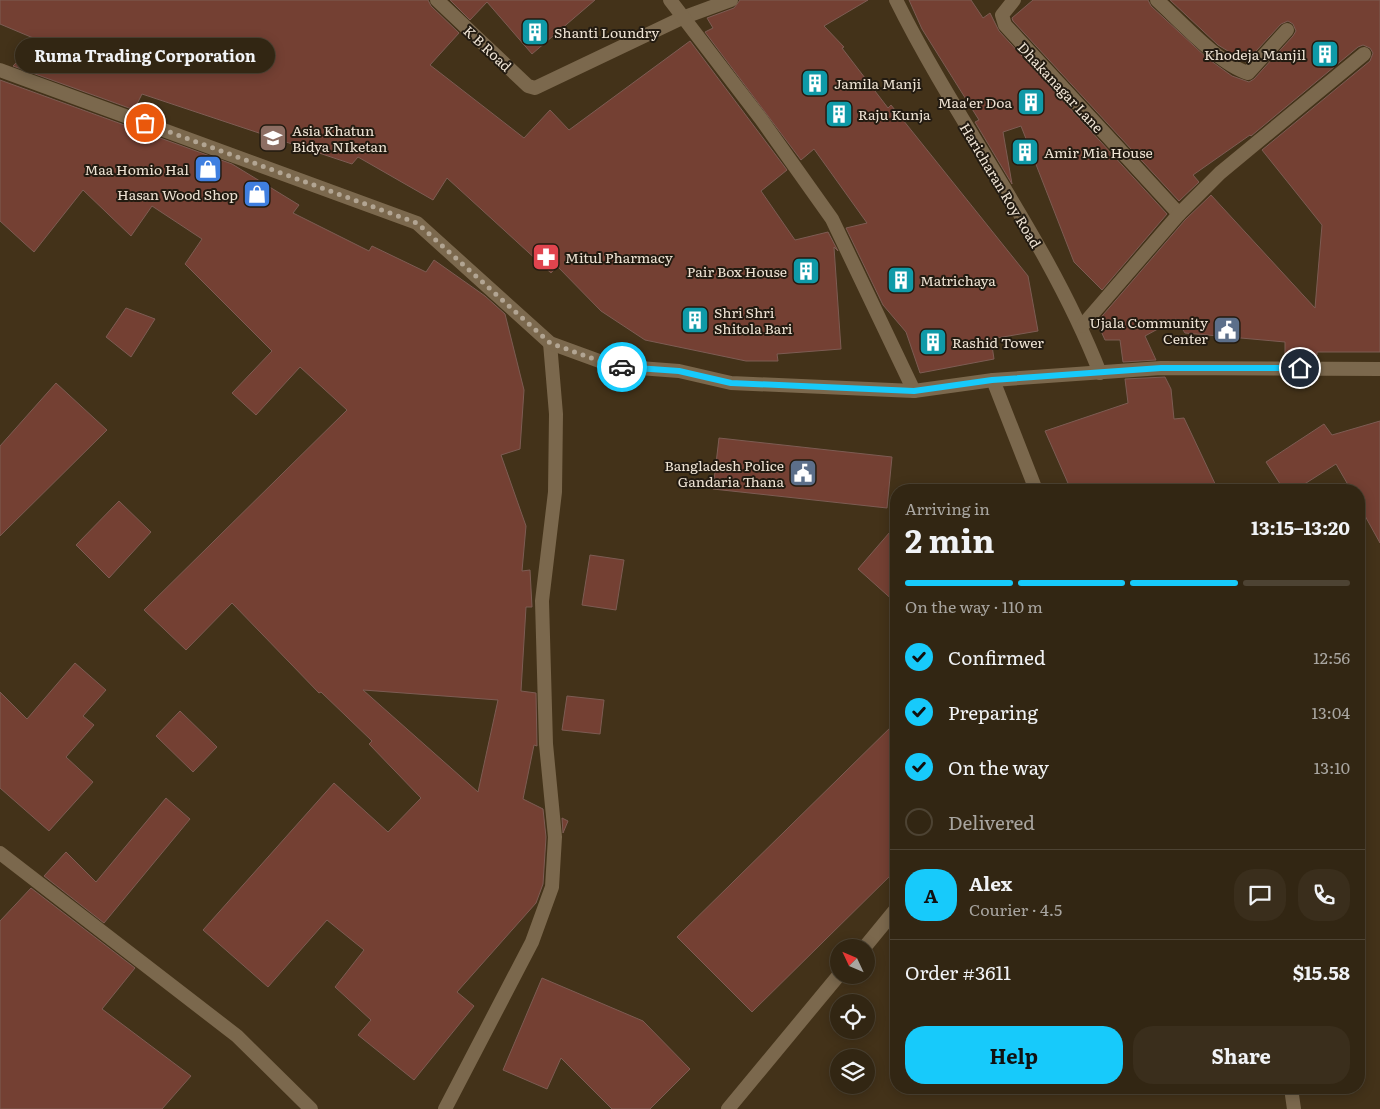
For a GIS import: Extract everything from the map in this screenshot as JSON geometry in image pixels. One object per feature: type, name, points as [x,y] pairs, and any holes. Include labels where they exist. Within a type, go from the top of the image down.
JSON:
[{"type":"street","name":"K B Road","points":[[437,0],[528,86],[535,88],[682,18]]},
{"type":"street","points":[[670,0],[761,119],[832,219],[914,391]]},
{"type":"street","points":[[682,18],[731,0]]},
{"type":"street","name":"Haricharan Roy Road","points":[[896,0],[939,81],[1050,265],[1082,326],[1100,373]]},
{"type":"street","name":"Dhakanagar Lane","points":[[1014,0],[1002,15],[1005,25],[1179,214]]},
{"type":"street","points":[[1157,0],[1207,46],[1238,70],[1248,73],[1287,30]]},
{"type":"street","points":[[1082,326],[1179,214],[1220,172],[1364,54]]},
{"type":"street","points":[[0,70],[417,223],[550,343],[613,366],[679,371],[731,383],[914,391],[992,380],[1161,368],[1380,368]]},
{"type":"street","points":[[444,1109],[532,942],[552,887],[555,837],[546,744],[542,601],[556,492],[556,414],[550,343]]},
{"type":"street","points":[[992,380],[1034,484]]},
{"type":"street","points":[[0,853],[238,1036],[311,1109]]},
{"type":"street","points":[[871,939],[890,916]]},
{"type":"street","points":[[728,1109],[832,984]]},
{"type":"street","points":[[1292,1094],[1294,1109]]},
{"type":"building","points":[[0,0],[428,0],[431,6],[459,33],[430,65],[524,138],[550,110],[569,130],[690,41],[787,170],[761,191],[795,240],[828,232],[838,251],[834,247],[841,349],[777,354],[778,361],[746,361],[645,340],[601,311],[557,266],[551,273],[447,178],[433,200],[358,157],[352,164],[142,94],[136,106],[154,117],[13,66],[38,40],[0,24]]},
{"type":"building","name":"Shanti Loundry","points":[[450,0],[595,0],[532,54],[487,2],[470,20]]},
{"type":"building","points":[[740,0],[868,0],[824,26],[844,47],[842,48],[888,108],[891,105],[1028,276],[1038,331],[991,339],[994,359],[920,373],[906,332],[883,305],[846,228],[867,223],[814,149],[801,160],[705,32],[713,28],[707,18],[734,8]]},
{"type":"building","points":[[909,0],[971,0],[983,18],[990,13],[999,31],[1167,214],[1102,290],[1074,262],[1021,126],[1003,132],[1012,184],[975,122],[979,120],[922,29]]},
{"type":"building","points":[[1033,0],[1148,0],[1151,6],[1207,58],[1232,76],[1249,82],[1254,79],[1293,36],[1296,31],[1293,24],[1288,21],[1281,24],[1246,62],[1218,45],[1170,0],[1380,0],[1380,352],[1317,352],[1317,355],[1285,355],[1285,342],[1185,333],[1176,319],[1145,336],[1156,360],[1123,362],[1120,340],[1105,340],[1097,322],[1185,220],[1211,195],[1315,308],[1322,225],[1262,150],[1370,61],[1373,53],[1370,48],[1363,45],[1358,47],[1251,136],[1193,175],[1199,182],[1179,201],[1013,21],[1012,18]]},
{"type":"building","points":[[0,80],[232,164],[299,205],[293,213],[369,251],[372,246],[426,272],[434,260],[485,296],[505,314],[524,390],[520,449],[501,455],[526,526],[522,571],[530,570],[532,607],[526,607],[521,691],[536,693],[537,746],[534,745],[523,799],[543,809],[546,837],[543,884],[536,903],[457,992],[474,1006],[414,1080],[358,1035],[371,1020],[335,987],[364,950],[327,920],[268,987],[203,930],[334,783],[388,832],[421,798],[369,744],[372,741],[321,692],[319,693],[232,603],[186,650],[144,610],[347,410],[300,367],[256,415],[232,393],[272,351],[185,264],[202,239],[152,206],[131,236],[83,190],[34,252],[0,221]],"holes":[[[363,690],[498,700],[478,792]]]},
{"type":"building","points":[[126,308],[155,319],[131,357],[106,337]]},
{"type":"building","points":[[1165,377],[1171,389],[1174,419],[1184,418],[1215,484],[1068,484],[1045,431],[1128,403],[1125,379]]},
{"type":"building","points":[[56,383],[107,430],[0,536],[0,446]]},
{"type":"building","points":[[1380,421],[1380,543],[1365,516],[1365,484],[1348,484],[1336,464],[1304,484],[1280,484],[1266,462],[1324,424],[1332,435]]},
{"type":"building","name":"Bangladesh Police Gandaria Thana","points":[[719,438],[892,457],[887,508],[713,489]]},
{"type":"building","points":[[119,501],[151,532],[109,578],[76,545]]},
{"type":"building","points":[[890,532],[890,598],[858,569]]},
{"type":"building","points":[[590,555],[624,560],[616,610],[582,605]]},
{"type":"building","points":[[75,663],[106,690],[83,716],[94,725],[66,757],[93,782],[49,831],[0,788],[0,692],[27,719]]},
{"type":"building","points":[[567,696],[604,700],[600,734],[562,730]]},
{"type":"building","points":[[180,711],[217,747],[193,772],[156,736]]},
{"type":"building","points":[[890,728],[890,876],[752,1012],[677,937]]},
{"type":"building","points":[[166,798],[190,819],[104,923],[44,876],[66,852],[96,882]]},
{"type":"building","points":[[562,818],[568,821],[563,833]]},
{"type":"building","points":[[31,888],[135,968],[102,1009],[191,1076],[162,1109],[0,1109],[0,921]]},
{"type":"building","points":[[542,978],[643,1021],[690,1069],[650,1109],[612,1109],[561,1058],[547,1089],[503,1070]]},
{"type":"way so far","points":[[145,123],[417,223],[550,343],[613,366],[622,367]]},
{"type":"place","name":"Shanti Loundry","points":[[535,32]]},
{"type":"place","name":"Khodeja Manjil","points":[[1325,54]]},
{"type":"place","name":"Jamila Manji","points":[[815,83]]},
{"type":"place","name":"Maa'er Doa","points":[[1031,102]]},
{"type":"place","name":"Raju Kunja","points":[[839,114]]},
{"type":"place","name":"Ruma Trading Corporation","points":[[145,123]]},
{"type":"place","name":"Asia Khatun Bidya NIketan","points":[[273,138]]},
{"type":"place","name":"Amir Mia House","points":[[1025,152]]},
{"type":"place","name":"Maa Homio Hal","points":[[208,169]]},
{"type":"place","name":"Hasan Wood Shop","points":[[257,194]]},
{"type":"place","name":"Mitul Pharmacy","points":[[546,257]]},
{"type":"place","name":"Pair Box House","points":[[806,271]]},
{"type":"place","name":"Matrichaya","points":[[901,280]]},
{"type":"place","name":"Shri Shri Shitola Bari","points":[[695,320]]},
{"type":"place","name":"Ujala Community Center","points":[[1227,330]]},
{"type":"place","name":"Rashid Tower","points":[[933,342]]},
{"type":"place","name":"Bangladesh Police Gandaria Thana","points":[[803,473]]},
{"type":"route","points":[[622,367],[679,371],[731,383],[788,387],[914,391],[992,380],[1161,368],[1300,368]]}]
